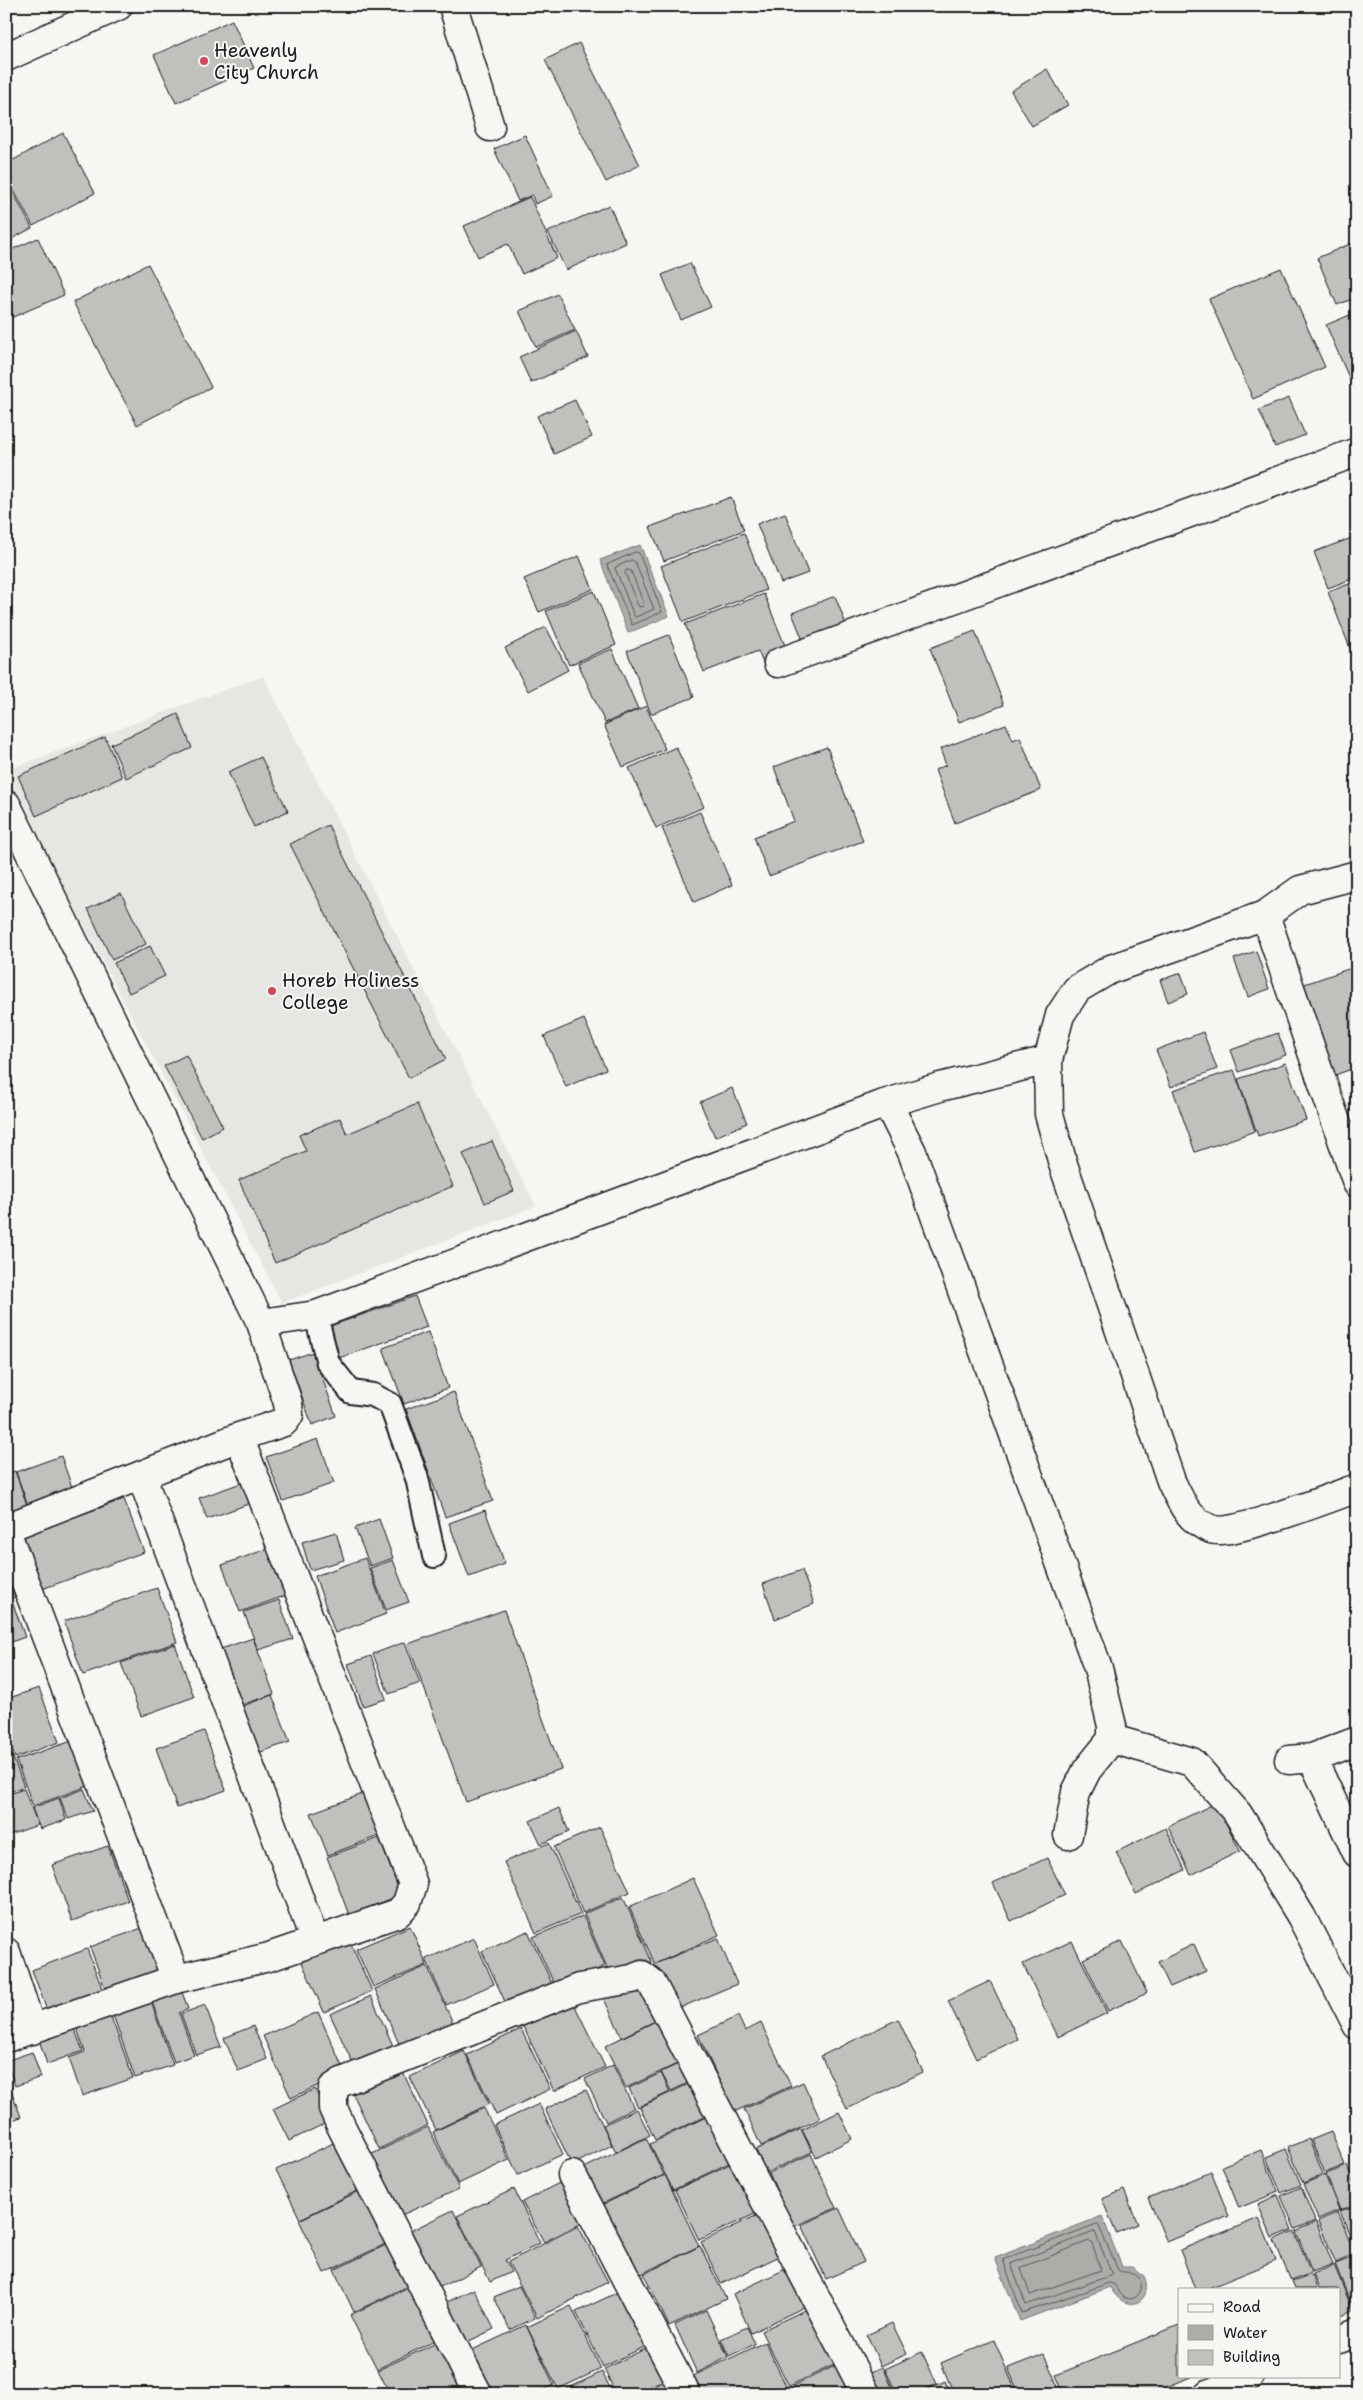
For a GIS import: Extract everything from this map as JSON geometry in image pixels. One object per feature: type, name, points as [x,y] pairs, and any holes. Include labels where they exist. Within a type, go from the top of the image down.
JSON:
[{"type":"street","points":[[6,57],[118,6]]},
{"type":"street","points":[[453,6],[490,127]]},
{"type":"street","points":[[778,663],[1357,452]]},
{"type":"street","points":[[6,804],[261,1323],[288,1403],[289,1415],[284,1422],[239,1437],[6,1529],[176,1980]]},
{"type":"street","points":[[1357,875],[1300,890],[1264,915],[1112,969],[1077,989],[1060,1016],[1048,1060],[1049,1114],[1063,1164],[1171,1481],[1184,1511],[1198,1522],[1213,1530],[1236,1529],[1357,1488]]},
{"type":"street","points":[[1264,915],[1357,1183]]},
{"type":"street","points":[[261,1323],[316,1315],[884,1104],[940,1087],[1048,1060]]},
{"type":"street","points":[[884,1104],[894,1114],[912,1152],[1091,1649],[1112,1726],[1112,1739],[1087,1770],[1076,1792],[1068,1835]]},
{"type":"street","points":[[6,1952],[19,2034],[176,1980],[269,1957],[398,1913],[407,1903],[413,1884],[239,1437]]},
{"type":"street","points":[[141,1475],[315,1941]]},
{"type":"street","points":[[1112,1739],[1192,1762],[1238,1814],[1301,1916],[1357,2025]]},
{"type":"street","points":[[1357,1741],[1300,1759],[1357,1853]]},
{"type":"street","points":[[478,2394],[341,2126],[333,2108],[333,2088],[342,2082],[579,1988],[642,1975],[651,1982],[866,2394]]},
{"type":"street","points":[[572,2175],[686,2394]]},
{"type":"street","points":[[1340,2339],[1357,2332]]},
{"type":"street","points":[[1208,2394],[1245,2378]]},
{"type":"lane","points":[[316,1315],[328,1363],[351,1392],[373,1395],[390,1404],[418,1478],[434,1556]]},
{"type":"shaded area","name":"Horeb Holiness College","points":[[263,676],[536,1206],[282,1303],[6,777],[6,770]]},
{"type":"water","points":[[640,545],[669,616],[628,633],[600,560]]},
{"type":"water","points":[[1102,2216],[1122,2267],[1132,2267],[1144,2276],[1146,2285],[1142,2299],[1137,2303],[1123,2301],[1116,2296],[1110,2287],[1020,2321],[995,2258]]},
{"type":"building","name":"Heavenly City Church","points":[[232,20],[254,68],[176,103],[154,55]]},
{"type":"building","points":[[579,43],[640,165],[606,182],[545,60]]},
{"type":"building","points":[[1047,69],[1068,105],[1032,126],[1011,91]]},
{"type":"building","points":[[63,133],[95,193],[33,226],[6,176],[6,164]]},
{"type":"building","points":[[525,135],[553,196],[535,204],[532,195],[518,201],[494,149]]},
{"type":"building","points":[[6,179],[32,228],[6,242]]},
{"type":"building","points":[[530,197],[557,258],[522,274],[508,244],[478,257],[464,226]]},
{"type":"building","points":[[609,205],[626,243],[566,270],[548,232]]},
{"type":"building","points":[[38,238],[64,295],[6,320],[6,252]]},
{"type":"building","points":[[1357,241],[1357,297],[1337,305],[1317,258]]},
{"type":"building","points":[[690,263],[711,307],[681,320],[662,275]]},
{"type":"building","points":[[148,264],[211,387],[137,425],[73,302]]},
{"type":"building","points":[[1281,268],[1325,367],[1253,399],[1209,299]]},
{"type":"building","points":[[558,294],[575,330],[536,347],[519,311]]},
{"type":"building","points":[[1357,312],[1357,386],[1353,387],[1326,325]]},
{"type":"building","points":[[576,331],[588,357],[531,383],[519,357]]},
{"type":"building","points":[[1289,398],[1305,435],[1275,447],[1259,410]]},
{"type":"building","points":[[575,400],[592,437],[554,454],[537,416]]},
{"type":"building","points":[[731,497],[744,530],[664,561],[650,527]]},
{"type":"building","points":[[785,513],[808,573],[781,583],[757,524]]},
{"type":"building","points":[[744,533],[766,590],[683,622],[661,566]]},
{"type":"building","points":[[1357,536],[1357,577],[1328,588],[1314,552]]},
{"type":"building","points":[[579,556],[593,589],[539,612],[524,579]]},
{"type":"building","points":[[1357,581],[1357,666],[1328,592]]},
{"type":"building","points":[[594,591],[616,645],[569,665],[546,611]]},
{"type":"building","points":[[764,594],[788,653],[763,663],[758,651],[704,672],[685,624]]},
{"type":"building","points":[[835,596],[847,627],[804,643],[792,613]]},
{"type":"building","points":[[546,627],[568,670],[528,691],[505,648]]},
{"type":"building","points":[[975,631],[1004,705],[959,722],[930,648]]},
{"type":"building","points":[[669,635],[694,697],[651,714],[627,651]]},
{"type":"building","points":[[612,649],[638,709],[605,723],[578,663]]},
{"type":"building","points":[[646,706],[665,749],[623,767],[604,725]]},
{"type":"building","points":[[178,714],[192,748],[126,778],[111,744]]},
{"type":"building","points":[[1006,724],[1013,740],[1020,737],[1041,790],[955,823],[935,770],[946,765],[940,749]]},
{"type":"building","points":[[105,737],[122,777],[36,816],[18,776]]},
{"type":"building","points":[[676,747],[704,807],[656,828],[629,768]]},
{"type":"building","points":[[827,747],[863,841],[769,876],[754,837],[794,821],[774,767]]},
{"type":"building","points":[[261,757],[288,811],[254,827],[228,772]]},
{"type":"building","points":[[700,812],[732,885],[694,902],[662,828]]},
{"type":"building","points":[[328,825],[446,1059],[409,1078],[290,844]]},
{"type":"building","points":[[121,893],[146,944],[112,960],[88,909]]},
{"type":"building","points":[[150,946],[165,976],[129,993],[114,963]]},
{"type":"building","points":[[1256,951],[1269,989],[1248,997],[1234,959]]},
{"type":"building","points":[[1357,966],[1357,1067],[1327,1078],[1296,987]]},
{"type":"building","points":[[1181,973],[1188,994],[1168,1002],[1160,980]]},
{"type":"building","points":[[584,1019],[606,1069],[566,1087],[544,1036]]},
{"type":"building","points":[[1203,1032],[1217,1069],[1171,1087],[1156,1050]]},
{"type":"building","points":[[1278,1033],[1286,1055],[1239,1072],[1231,1050]]},
{"type":"building","points":[[186,1055],[223,1127],[202,1138],[164,1066]]},
{"type":"building","points":[[1286,1063],[1306,1120],[1258,1136],[1238,1079]]},
{"type":"building","points":[[1234,1070],[1255,1131],[1195,1152],[1173,1090]]},
{"type":"building","points":[[732,1088],[747,1123],[715,1137],[700,1102]]},
{"type":"building","points":[[417,1104],[453,1186],[275,1263],[239,1180],[306,1151],[299,1135],[340,1118],[347,1134]]},
{"type":"building","points":[[492,1141],[514,1191],[485,1203],[463,1154]]},
{"type":"building","points":[[415,1296],[427,1327],[333,1360],[322,1329]]},
{"type":"building","points":[[428,1332],[448,1388],[404,1404],[383,1348]]},
{"type":"building","points":[[313,1352],[336,1416],[312,1425],[289,1360]]},
{"type":"building","points":[[454,1392],[493,1501],[445,1517],[406,1409]]},
{"type":"building","points":[[318,1439],[334,1483],[283,1501],[266,1457]]},
{"type":"building","points":[[61,1456],[73,1490],[28,1506],[16,1472]]},
{"type":"building","points":[[15,1471],[28,1508],[6,1515],[6,1474]]},
{"type":"building","points":[[244,1482],[251,1503],[207,1519],[199,1498]]},
{"type":"building","points":[[124,1499],[144,1552],[42,1589],[22,1536]]},
{"type":"building","points":[[485,1510],[505,1564],[469,1577],[449,1523]]},
{"type":"building","points":[[379,1519],[393,1558],[370,1566],[355,1528]]},
{"type":"building","points":[[336,1532],[344,1560],[310,1570],[302,1542]]},
{"type":"building","points":[[270,1548],[287,1595],[240,1612],[222,1565]]},
{"type":"building","points":[[365,1558],[386,1614],[335,1633],[315,1576]]},
{"type":"building","points":[[6,1560],[19,1596],[6,1600]]},
{"type":"building","points":[[393,1560],[409,1602],[386,1610],[370,1568]]},
{"type":"building","points":[[802,1570],[814,1604],[775,1619],[763,1584]]},
{"type":"building","points":[[157,1588],[177,1642],[83,1675],[64,1621]]},
{"type":"building","points":[[279,1600],[293,1639],[258,1650],[244,1612]]},
{"type":"building","points":[[12,1601],[25,1637],[6,1644],[6,1603]]},
{"type":"building","points":[[504,1610],[561,1769],[466,1802],[408,1644]]},
{"type":"building","points":[[253,1638],[274,1694],[232,1708],[212,1652]]},
{"type":"building","points":[[405,1642],[420,1683],[389,1694],[373,1654]]},
{"type":"building","points":[[175,1644],[194,1697],[141,1716],[121,1663]]},
{"type":"building","points":[[371,1656],[386,1699],[363,1706],[348,1664]]},
{"type":"building","points":[[39,1688],[59,1742],[15,1758],[6,1733],[6,1699]]},
{"type":"building","points":[[272,1695],[290,1742],[252,1755],[235,1709]]},
{"type":"building","points":[[204,1731],[226,1790],[177,1808],[156,1748]]},
{"type":"building","points":[[6,1739],[24,1787],[6,1793]]},
{"type":"building","points":[[72,1741],[88,1786],[33,1806],[16,1760]]},
{"type":"building","points":[[24,1789],[38,1825],[6,1836],[6,1795]]},
{"type":"building","points":[[84,1789],[93,1811],[68,1819],[60,1798]]},
{"type":"building","points":[[365,1793],[381,1835],[328,1855],[311,1813]]},
{"type":"building","points":[[59,1798],[66,1820],[40,1829],[32,1808]]},
{"type":"building","points":[[1216,1803],[1240,1851],[1191,1875],[1168,1826]]},
{"type":"building","points":[[559,1808],[569,1832],[541,1844],[530,1821]]},
{"type":"building","points":[[600,1827],[630,1892],[583,1913],[554,1847]]},
{"type":"building","points":[[1166,1828],[1185,1870],[1136,1894],[1116,1852]]},
{"type":"building","points":[[379,1838],[401,1895],[349,1915],[327,1857]]},
{"type":"building","points":[[549,1843],[581,1914],[536,1933],[504,1862]]},
{"type":"building","points":[[108,1846],[128,1901],[72,1921],[52,1865]]},
{"type":"building","points":[[1047,1858],[1065,1895],[1011,1921],[993,1883]]},
{"type":"building","points":[[693,1878],[719,1935],[655,1964],[629,1907]]},
{"type":"building","points":[[623,1897],[652,1962],[612,1979],[584,1914]]},
{"type":"building","points":[[583,1916],[605,1966],[556,1988],[533,1937]]},
{"type":"building","points":[[410,1926],[427,1965],[373,1987],[356,1949]]},
{"type":"building","points":[[142,1928],[159,1973],[106,1991],[90,1947]]},
{"type":"building","points":[[528,1931],[552,1984],[506,2004],[482,1951]]},
{"type":"building","points":[[348,1937],[372,1991],[324,2012],[300,1958]]},
{"type":"building","points":[[474,1938],[494,1984],[446,2005],[426,1959]]},
{"type":"building","points":[[718,1938],[737,1984],[672,2011],[652,1965]]},
{"type":"building","points":[[1072,1941],[1107,2013],[1058,2037],[1023,1964]]},
{"type":"building","points":[[1122,1941],[1147,1993],[1108,2011],[1083,1959]]},
{"type":"building","points":[[1194,1944],[1206,1971],[1170,1987],[1158,1962]]},
{"type":"building","points":[[87,1949],[105,1996],[49,2016],[32,1970]]},
{"type":"building","points":[[427,1966],[453,2023],[400,2046],[375,1989]]},
{"type":"building","points":[[641,1981],[659,2019],[622,2037],[604,1999]]},
{"type":"building","points":[[990,1981],[1018,2039],[976,2059],[948,2001]]},
{"type":"building","points":[[181,1989],[188,2009],[179,2013],[194,2055],[174,2062],[151,1999]]},
{"type":"building","points":[[371,1996],[394,2048],[354,2066],[330,2014]]},
{"type":"building","points":[[150,1999],[173,2065],[135,2078],[112,2012]]},
{"type":"building","points":[[573,2002],[605,2067],[554,2091],[523,2026]]},
{"type":"building","points":[[205,2005],[221,2047],[196,2055],[181,2014]]},
{"type":"building","points":[[318,2012],[345,2073],[291,2098],[263,2036]]},
{"type":"building","points":[[110,2014],[133,2078],[82,2096],[69,2058],[85,2052],[76,2026]]},
{"type":"building","points":[[738,2016],[745,2031],[761,2023],[791,2086],[734,2112],[698,2035]]},
{"type":"building","points":[[660,2019],[681,2062],[626,2088],[605,2046]]},
{"type":"building","points":[[898,2019],[923,2072],[847,2109],[821,2056]]},
{"type":"building","points":[[253,2026],[267,2059],[238,2071],[224,2038]]},
{"type":"building","points":[[74,2028],[83,2051],[47,2064],[39,2040]]},
{"type":"building","points":[[521,2029],[550,2089],[496,2115],[467,2055]]},
{"type":"building","points":[[464,2051],[489,2104],[436,2130],[410,2077]]},
{"type":"building","points":[[32,2052],[41,2077],[15,2086],[6,2061]]},
{"type":"building","points":[[685,2061],[694,2080],[671,2091],[661,2072]]},
{"type":"building","points":[[399,2064],[428,2125],[379,2149],[350,2087]]},
{"type":"building","points":[[613,2065],[634,2108],[606,2122],[585,2079]]},
{"type":"building","points":[[661,2073],[670,2092],[638,2107],[629,2088]]},
{"type":"building","points":[[6,2076],[21,2117],[6,2122]]},
{"type":"building","points":[[695,2081],[711,2114],[655,2140],[640,2107]]},
{"type":"building","points":[[803,2082],[820,2119],[761,2146],[744,2109]]},
{"type":"building","points":[[315,2089],[330,2121],[289,2141],[273,2109]]},
{"type":"building","points":[[586,2090],[612,2145],[572,2165],[545,2109]]},
{"type":"building","points":[[539,2104],[563,2154],[518,2175],[494,2125]]},
{"type":"building","points":[[484,2108],[509,2160],[458,2184],[433,2132]]},
{"type":"building","points":[[637,2109],[650,2135],[616,2152],[603,2125]]},
{"type":"building","points":[[839,2112],[852,2139],[816,2157],[802,2130]]},
{"type":"building","points":[[712,2114],[735,2160],[673,2190],[650,2144]]},
{"type":"building","points":[[428,2127],[459,2189],[395,2218],[366,2157]]},
{"type":"building","points":[[801,2129],[812,2152],[765,2173],[755,2150]]},
{"type":"building","points":[[1331,2132],[1345,2165],[1325,2173],[1311,2140]]},
{"type":"building","points":[[646,2138],[664,2175],[597,2206],[580,2170]]},
{"type":"building","points":[[342,2139],[365,2187],[300,2219],[276,2170]]},
{"type":"building","points":[[1309,2139],[1323,2174],[1303,2183],[1288,2147]]},
{"type":"building","points":[[1286,2149],[1301,2185],[1281,2193],[1266,2157]]},
{"type":"building","points":[[1261,2150],[1278,2192],[1239,2208],[1222,2166]]},
{"type":"building","points":[[811,2154],[836,2208],[793,2227],[769,2173]]},
{"type":"building","points":[[736,2161],[761,2211],[699,2240],[675,2190]]},
{"type":"building","points":[[1347,2166],[1357,2190],[1357,2204],[1340,2210],[1326,2174]]},
{"type":"building","points":[[1211,2172],[1229,2216],[1167,2242],[1148,2198]]},
{"type":"building","points":[[665,2175],[699,2246],[637,2276],[602,2205]]},
{"type":"building","points":[[1325,2175],[1339,2210],[1318,2219],[1303,2184]]},
{"type":"building","points":[[571,2177],[592,2218],[544,2242],[522,2202]]},
{"type":"building","points":[[370,2186],[396,2239],[324,2273],[299,2220]]},
{"type":"building","points":[[1301,2187],[1315,2221],[1295,2229],[1281,2196]]},
{"type":"building","points":[[514,2189],[540,2243],[505,2260],[511,2272],[490,2282],[457,2216]]},
{"type":"building","points":[[1124,2190],[1138,2224],[1116,2233],[1102,2199]]},
{"type":"building","points":[[1278,2195],[1292,2230],[1272,2238],[1258,2204]]},
{"type":"building","points":[[1357,2205],[1357,2253],[1340,2211]]},
{"type":"building","points":[[839,2208],[864,2262],[826,2279],[801,2225]]},
{"type":"building","points":[[453,2210],[481,2267],[434,2290],[406,2233]]},
{"type":"building","points":[[764,2212],[784,2254],[721,2284],[701,2242]]},
{"type":"building","points":[[1338,2212],[1355,2254],[1336,2263],[1318,2221]]},
{"type":"building","points":[[1259,2218],[1276,2261],[1208,2288],[1195,2288],[1180,2250]]},
{"type":"building","points":[[1316,2222],[1333,2264],[1312,2272],[1296,2231]]},
{"type":"building","points":[[578,2226],[608,2282],[537,2318],[508,2262]]},
{"type":"building","points":[[1294,2231],[1311,2273],[1291,2281],[1274,2240]]},
{"type":"building","points":[[396,2240],[416,2282],[354,2312],[334,2270]]},
{"type":"building","points":[[700,2246],[726,2299],[669,2326],[644,2274]]},
{"type":"building","points":[[1357,2256],[1357,2310],[1354,2311],[1335,2264]]},
{"type":"building","points":[[1334,2265],[1353,2311],[1340,2317],[1340,2288],[1319,2288],[1313,2274]]},
{"type":"building","points":[[788,2268],[806,2306],[751,2333],[733,2294]]},
{"type":"building","points":[[1312,2275],[1317,2288],[1295,2288],[1292,2282]]},
{"type":"building","points":[[417,2283],[443,2337],[377,2369],[350,2315]]},
{"type":"building","points":[[519,2286],[535,2318],[510,2330],[494,2297]]},
{"type":"building","points":[[629,2287],[656,2341],[603,2367],[576,2312]]},
{"type":"building","points":[[474,2289],[494,2329],[465,2343],[445,2303]]},
{"type":"building","points":[[571,2306],[601,2369],[558,2389],[527,2327]]},
{"type":"building","points":[[811,2307],[838,2363],[789,2386],[761,2331]]},
{"type":"building","points":[[706,2310],[728,2357],[697,2373],[675,2325]]},
{"type":"building","points":[[892,2323],[907,2354],[881,2366],[867,2335]]},
{"type":"building","points":[[526,2325],[554,2385],[536,2394],[487,2394],[468,2352]]},
{"type":"building","points":[[1178,2325],[1178,2378],[1188,2378],[1150,2394],[1064,2394],[1056,2375]]},
{"type":"building","points":[[747,2327],[755,2344],[729,2356],[721,2339]]},
{"type":"building","points":[[443,2340],[467,2389],[457,2394],[390,2394],[378,2370]]},
{"type":"building","points":[[994,2340],[1017,2394],[954,2394],[941,2363]]},
{"type":"building","points":[[765,2342],[788,2390],[780,2394],[702,2394],[693,2376]]},
{"type":"building","points":[[657,2343],[673,2375],[634,2394],[616,2394],[604,2369]]},
{"type":"building","points":[[922,2352],[937,2384],[916,2394],[897,2394],[885,2369]]},
{"type":"building","points":[[1044,2354],[1061,2394],[1019,2394],[1008,2368]]},
{"type":"building","points":[[837,2365],[851,2394],[797,2394],[793,2386]]},
{"type":"building","points":[[883,2367],[895,2394],[874,2394],[866,2374]]},
{"type":"building","points":[[602,2372],[613,2394],[556,2394]]},
{"type":"building","points":[[675,2376],[683,2394],[638,2394]]},
{"type":"building","points":[[945,2381],[951,2394],[917,2394]]},
{"type":"place","name":"Heavenly City Church","points":[[204,61]]},
{"type":"place","name":"Horeb Holiness College","points":[[272,991]]}]
